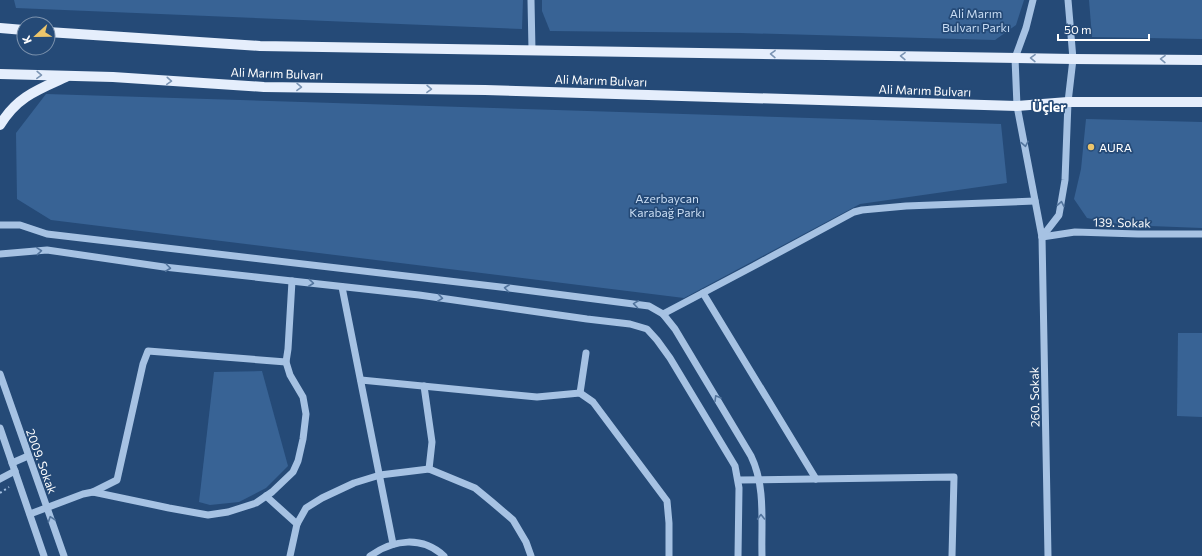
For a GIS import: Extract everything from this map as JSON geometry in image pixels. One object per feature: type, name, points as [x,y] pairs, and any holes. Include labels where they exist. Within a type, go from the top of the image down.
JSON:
[{"type":"main road","points":[[0,28],[16,29]]},
{"type":"main road","points":[[56,33],[260,46],[1202,60]]},
{"type":"main road","name":"Ali Marım Bulvarı","points":[[0,74],[113,77],[264,87],[493,90],[1017,106],[1068,102],[1202,102]]},
{"type":"main road","points":[[0,125],[10,111],[23,98],[32,92],[69,76]]},
{"type":"street","points":[[531,0],[532,50]]},
{"type":"street","name":"260. Sokak","points":[[1033,0],[1016,58],[1017,106],[1042,237],[1048,556]]},
{"type":"street","points":[[1042,237],[1059,215],[1065,180],[1068,102],[1074,59],[1068,0]]},
{"type":"street","points":[[663,314],[854,212],[906,206],[1035,201]]},
{"type":"street","points":[[0,225],[20,225],[54,235],[649,306],[663,314],[675,329],[756,466],[761,487],[762,556]]},
{"type":"street","name":"139. Sokak","points":[[1042,237],[1075,232],[1202,234]]},
{"type":"street","points":[[0,254],[47,250],[164,267],[420,295],[630,324],[647,329],[658,340],[670,358],[735,466],[739,480],[738,556]]},
{"type":"street","points":[[93,492],[208,515],[228,512],[256,503],[293,472],[298,461],[303,439],[306,414],[303,397],[290,375],[286,362],[292,281]]},
{"type":"street","points":[[342,287],[393,544]]},
{"type":"street","points":[[703,293],[816,478]]},
{"type":"street","points":[[30,514],[47,506],[93,492],[117,480],[143,364],[148,350],[286,362]]},
{"type":"street","points":[[580,393],[586,353]]},
{"type":"street","name":"2009. Sokak","points":[[0,374],[64,556]]},
{"type":"street","points":[[361,380],[537,397],[580,393],[593,402],[667,501],[669,556]]},
{"type":"street","points":[[424,386],[432,442],[429,469]]},
{"type":"street","points":[[0,428],[43,555]]},
{"type":"street","points":[[12,463],[28,456]]},
{"type":"street","points":[[290,556],[297,524],[306,508],[322,498],[354,483],[380,475],[429,469],[475,488],[492,502],[513,520],[526,542],[531,556]]},
{"type":"street","points":[[0,479],[15,471]]},
{"type":"street","points":[[739,480],[954,477],[952,556]]},
{"type":"street","points":[[266,496],[297,524]]},
{"type":"street","points":[[370,556],[393,544],[409,542],[425,544],[439,551],[444,556]]},
{"type":"green space","points":[[14,0],[523,0],[522,29],[16,8]]},
{"type":"green space","name":"Ali Marım Bulvarı Parkı","points":[[542,0],[1024,0],[1016,25],[995,40],[741,33],[550,31],[542,11]]},
{"type":"green space","points":[[1089,0],[1202,0],[1202,39],[1092,37]]},
{"type":"green space","name":"Azerbaycan Karabağ Parkı","points":[[46,94],[1001,124],[1007,183],[860,204],[684,298],[51,220],[17,199],[16,133]]},
{"type":"green space","points":[[1086,119],[1202,122],[1202,228],[1124,225],[1087,218],[1074,199],[1081,169]]},
{"type":"green space","points":[[1178,333],[1202,333],[1202,417],[1177,416]]},
{"type":"green space","points":[[262,371],[288,466],[266,488],[239,502],[210,505],[199,502],[214,372]]},
{"type":"place","name":"AURA","points":[[1091,147]]},
{"type":"district","name":"Üçler","points":[[1049,106]]}]
